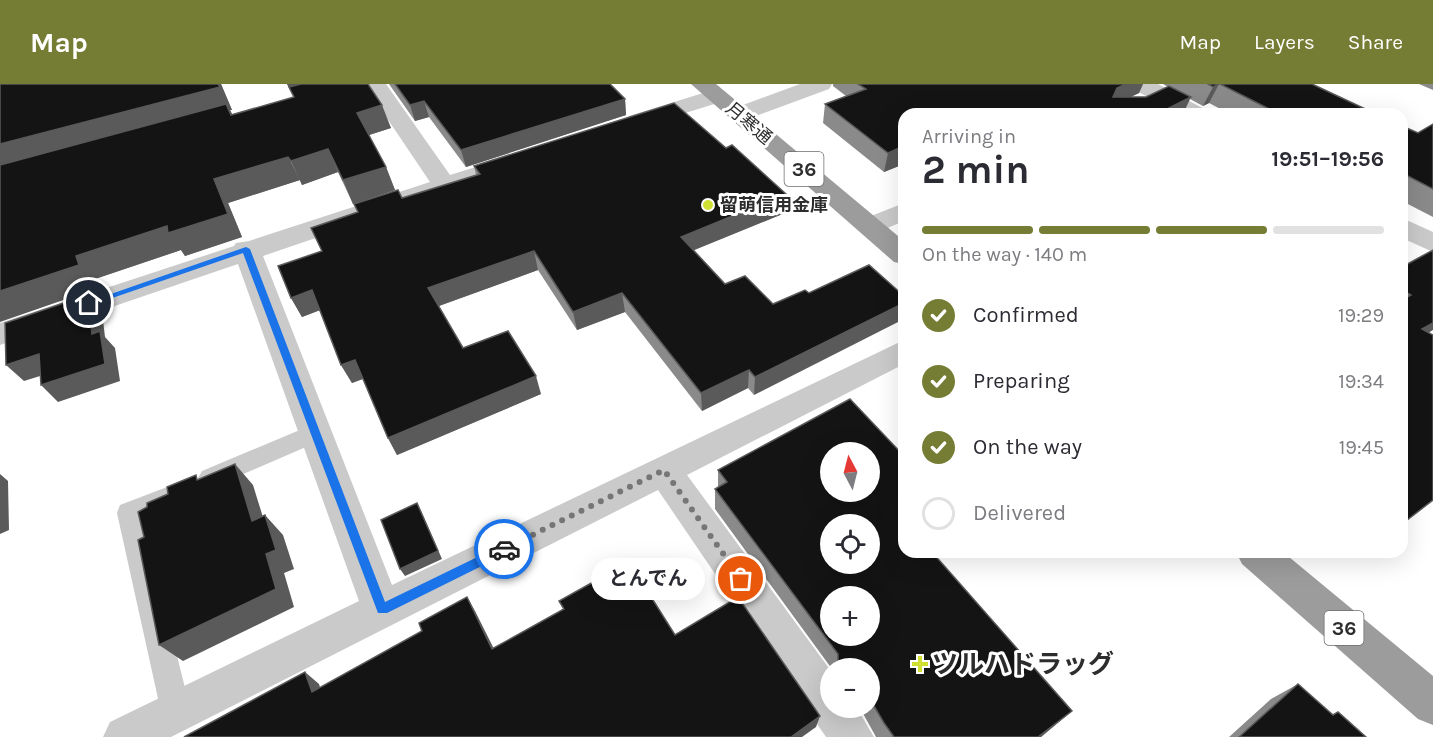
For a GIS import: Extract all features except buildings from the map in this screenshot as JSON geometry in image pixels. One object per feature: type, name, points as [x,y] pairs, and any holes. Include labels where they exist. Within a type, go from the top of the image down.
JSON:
[{"type":"highway","name":"月寒通","points":[[709,90],[898,250]]},
{"type":"highway","name":"36","points":[[1262,558],[1433,704]]},
{"type":"street","points":[[375,84],[444,184]]},
{"type":"street","points":[[740,114],[821,84]]},
{"type":"street","points":[[613,129],[709,90]]},
{"type":"street","points":[[1147,94],[1181,108]]},
{"type":"street","points":[[0,334],[246,249],[545,152]]},
{"type":"street","points":[[871,226],[898,214]]},
{"type":"street","points":[[1408,230],[1433,243]]},
{"type":"street","points":[[246,249],[382,609]]},
{"type":"street","points":[[125,737],[898,354]]},
{"type":"street","points":[[664,470],[820,692]]},
{"type":"street","points":[[838,718],[852,737]]},
{"type":"lane","points":[[176,712],[129,513],[314,434]]},
{"type":"way so far","points":[[504,549],[664,470],[741,579]]},
{"type":"place","name":"留萌信用金庫","points":[[708,205]]},
{"type":"place","name":"とんでん","points":[[741,579]]},
{"type":"place","name":"ツルハドラッグ","points":[[920,664]]},
{"type":"route","points":[[89,303],[246,249],[382,609],[504,549]]}]
